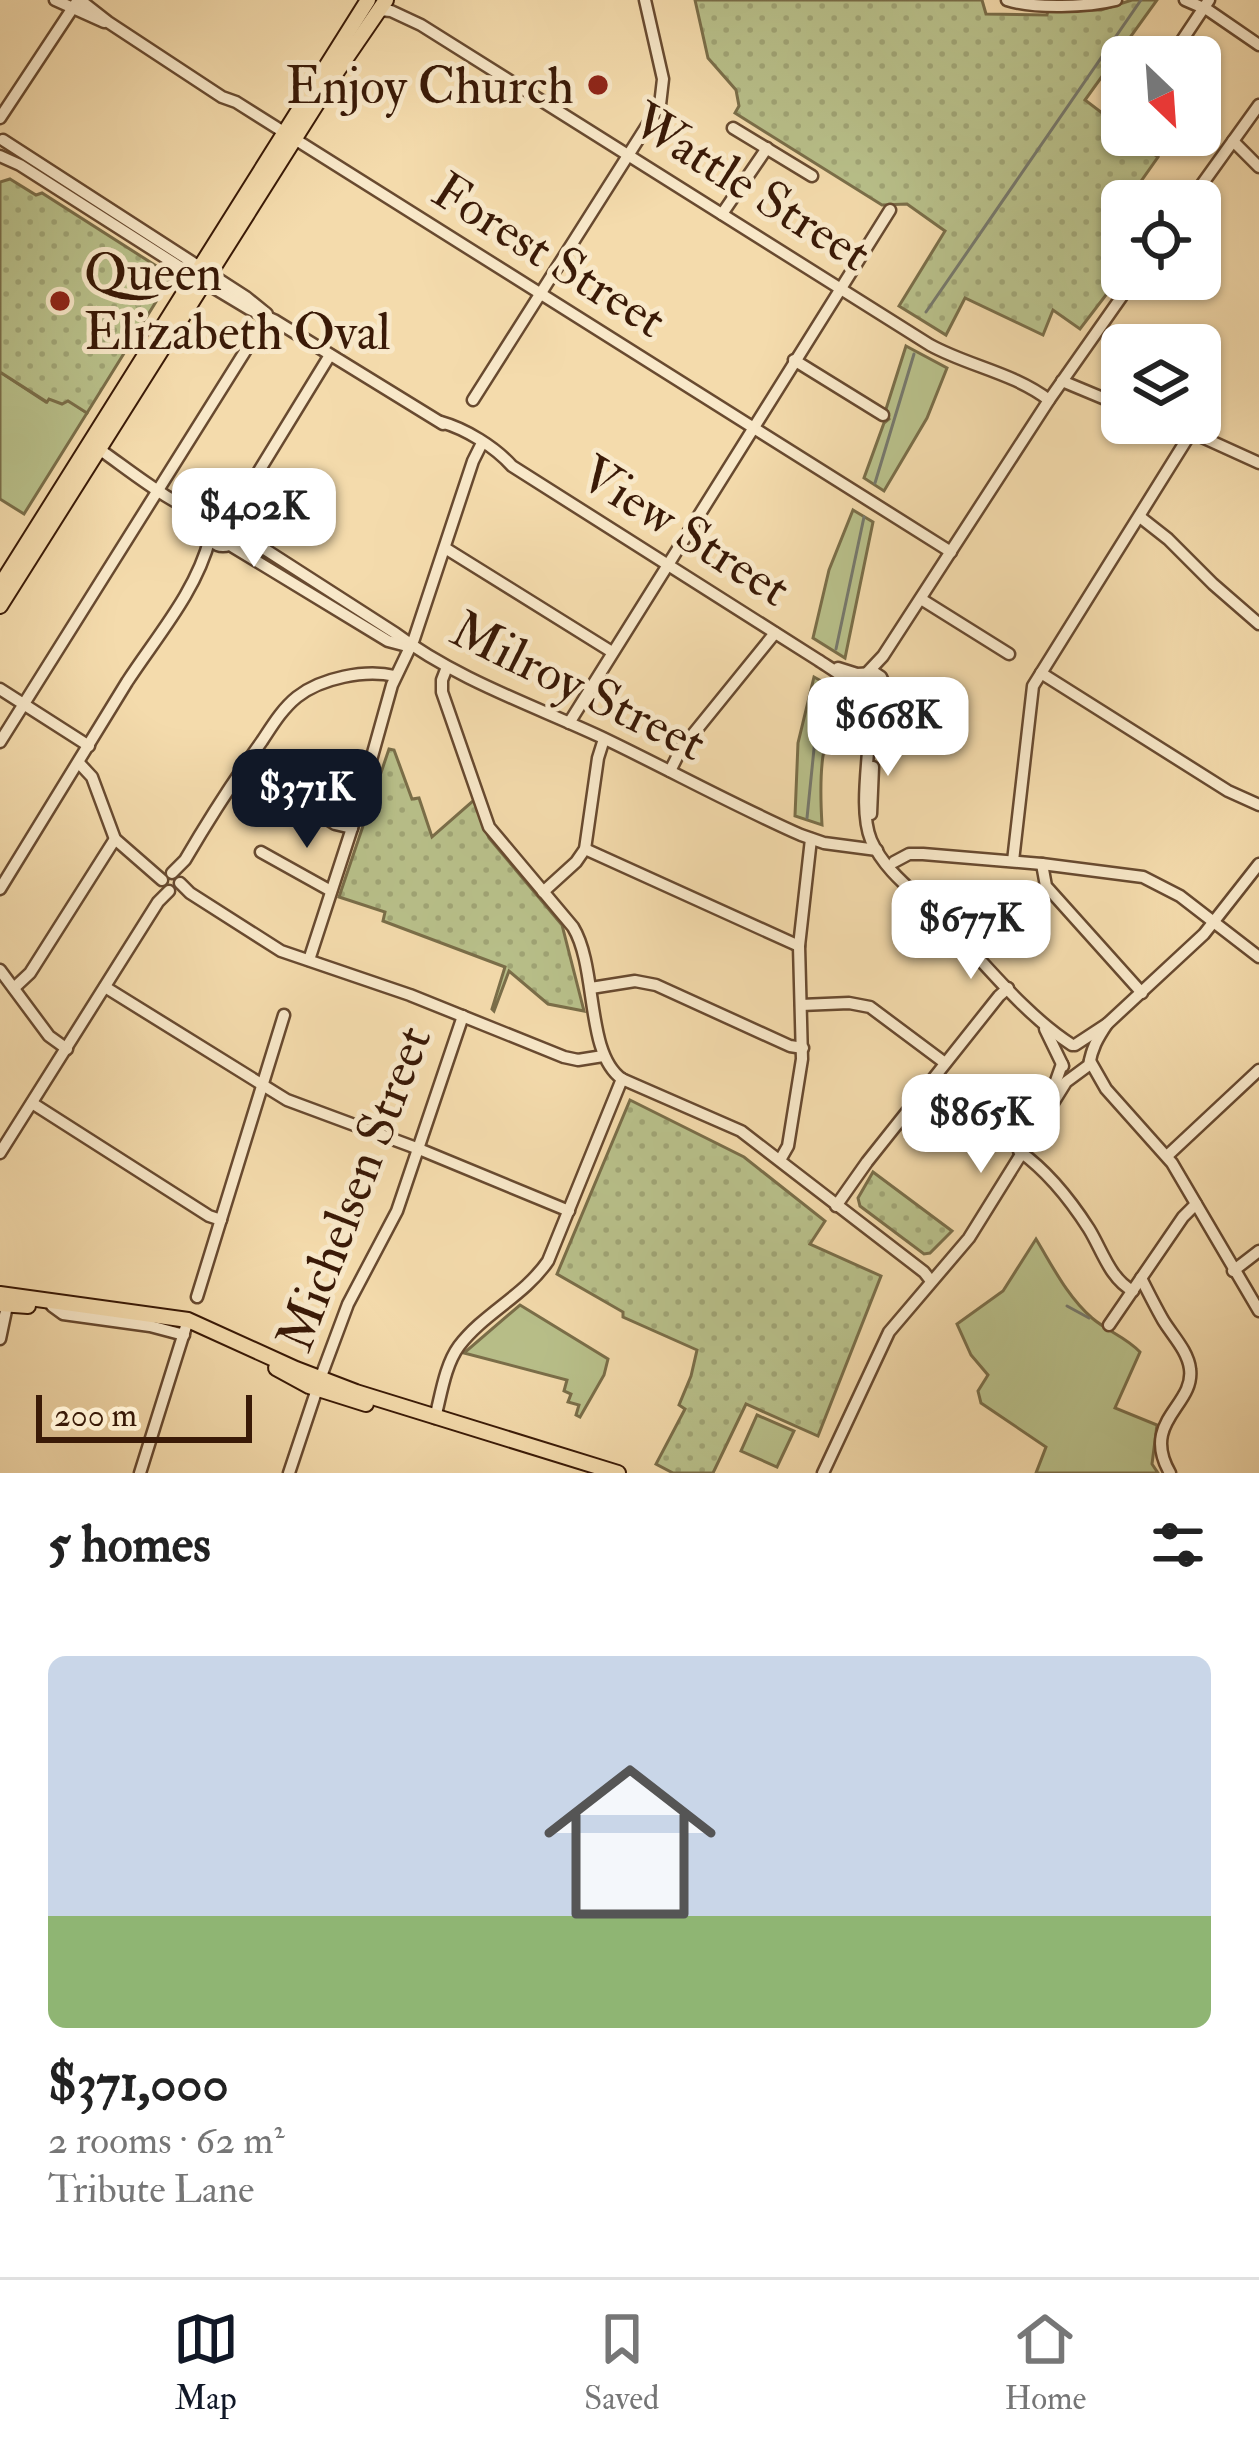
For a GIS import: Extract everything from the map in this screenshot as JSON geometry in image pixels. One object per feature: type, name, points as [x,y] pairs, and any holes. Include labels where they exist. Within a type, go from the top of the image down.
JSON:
[{"type":"main road","points":[[4,580],[374,2]]},
{"type":"main road","points":[[0,607],[202,274]]},
{"type":"main road","points":[[53,501],[91,451],[99,449]]},
{"type":"main road","points":[[4,580],[16,572],[56,518]]},
{"type":"main road","points":[[4,1299],[105,1307],[186,1328],[242,1345],[318,1384],[618,1473]]},
{"type":"main road","points":[[4,1299],[105,1307]]},
{"type":"street","name":"Forest Street","points":[[55,0],[77,3],[108,22],[951,552]]},
{"type":"street","name":"Wattle Street","points":[[397,0],[421,25]]},
{"type":"street","points":[[473,400],[656,112],[663,93],[662,74],[645,0]]},
{"type":"street","points":[[1007,0],[1059,5],[1116,0]]},
{"type":"street","points":[[1185,0],[1206,4],[1259,45]]},
{"type":"street","name":"Wattle Street","points":[[374,2],[421,25],[947,354],[1048,400]]},
{"type":"street","points":[[0,118],[77,3]]},
{"type":"street","points":[[1185,36],[1206,4]]},
{"type":"street","points":[[1,143],[13,102]]},
{"type":"street","points":[[1205,180],[1259,105]]},
{"type":"street","points":[[734,128],[812,176]]},
{"type":"street","points":[[1233,141],[1259,167]]},
{"type":"street","name":"View Street","points":[[1,143],[20,165],[481,446],[776,632],[862,693]]},
{"type":"street","points":[[722,214],[767,148]]},
{"type":"street","points":[[569,723],[890,209]]},
{"type":"street","points":[[1119,300],[1048,400],[905,624],[859,681],[871,713],[863,799],[874,840],[893,872],[1040,1021],[1084,1047],[1106,1089],[1167,1156],[1259,1311]]},
{"type":"street","points":[[0,742],[270,319]]},
{"type":"street","points":[[0,889],[202,566],[210,527],[240,502],[330,355]]},
{"type":"street","points":[[794,360],[884,415]]},
{"type":"street","points":[[1062,381],[1101,397]]},
{"type":"street","points":[[1013,861],[1030,696],[1184,444]]},
{"type":"street","points":[[1218,444],[1259,464]]},
{"type":"street","points":[[308,961],[395,676],[481,446]]},
{"type":"street","points":[[99,449],[188,510],[229,519],[410,646]]},
{"type":"street","points":[[89,464],[124,469]]},
{"type":"street","points":[[202,566],[227,546],[237,528],[240,502]]},
{"type":"street","points":[[188,510],[216,544],[227,546],[388,641],[410,646]]},
{"type":"street","points":[[1140,517],[1259,624]]},
{"type":"street","points":[[445,548],[612,652]]},
{"type":"street","points":[[921,599],[1009,654]]},
{"type":"street","points":[[881,677],[905,624]]},
{"type":"street","points":[[670,771],[681,749],[776,632]]},
{"type":"street","name":"Milroy Street","points":[[410,646],[811,839],[847,845],[874,840]]},
{"type":"street","name":"View Street","points":[[818,660],[851,674],[865,674]]},
{"type":"street","points":[[447,667],[442,692],[489,827],[578,935],[610,1070],[725,1122],[930,1279]]},
{"type":"street","points":[[865,674],[875,673],[884,685],[877,708],[871,805],[874,840],[935,911]]},
{"type":"street","points":[[1041,674],[1228,791],[1259,805]]},
{"type":"street","points":[[0,1154],[244,766],[286,708],[304,693],[341,678],[395,676]]},
{"type":"street","points":[[0,689],[89,746]]},
{"type":"street","points":[[862,693],[871,697],[881,692]]},
{"type":"street","points":[[543,892],[585,849],[604,739]]},
{"type":"street","points":[[79,764],[92,778],[116,839],[171,882],[281,951],[398,990],[564,1057],[603,1056]]},
{"type":"street","points":[[244,766],[335,824],[352,828]]},
{"type":"street","points":[[14,988],[30,973],[116,839]]},
{"type":"street","points":[[780,1160],[788,1146],[802,1048],[799,946],[811,839]]},
{"type":"street","points":[[585,849],[799,946]]},
{"type":"street","points":[[261,852],[331,891]]},
{"type":"street","points":[[894,862],[915,853],[1143,877],[1172,891],[1259,957]]},
{"type":"street","points":[[1042,864],[1046,886],[1142,992]]},
{"type":"street","points":[[1020,1152],[1049,1098],[1064,1051],[1107,1024],[1142,992],[1214,922],[1259,864]]},
{"type":"street","points":[[0,970],[49,1036],[67,1049]]},
{"type":"street","points":[[591,988],[634,981],[656,985],[802,1048]]},
{"type":"street","points":[[105,987],[287,1100],[568,1211]]},
{"type":"street","points":[[836,1206],[1009,988]]},
{"type":"street","points":[[801,1005],[870,1007],[946,1064]]},
{"type":"street","points":[[197,1297],[284,1015]]},
{"type":"street","name":"Michelsen Street","points":[[290,1473],[348,1304],[397,1211],[463,1016]]},
{"type":"street","points":[[1040,1021],[1067,1071],[1106,1089]]},
{"type":"street","points":[[820,1473],[878,1340],[967,1232],[1060,1090],[1089,1058],[1107,1024]]},
{"type":"street","points":[[1167,1156],[1259,1070]]},
{"type":"street","points":[[435,1418],[458,1348],[541,1271],[554,1248],[622,1079]]},
{"type":"street","points":[[32,1103],[220,1220]]},
{"type":"street","points":[[1020,1152],[1070,1203],[1118,1281],[1132,1291]]},
{"type":"street","points":[[1109,1325],[1196,1204]]},
{"type":"street","points":[[1233,1271],[1256,1259]]},
{"type":"street","points":[[1141,1278],[1190,1366],[1188,1385],[1162,1435],[1162,1453],[1170,1473]]},
{"type":"street","points":[[0,1339],[4,1299]]},
{"type":"street","points":[[52,1306],[62,1314],[186,1328],[140,1473]]},
{"type":"green space","points":[[695,0],[982,0],[986,14],[1047,15],[1048,10],[1101,10],[1132,0],[1157,0],[1131,36],[1101,36],[1101,78],[1085,100],[1101,112],[1101,156],[1158,157],[1142,180],[1101,180],[1102,300],[1080,329],[1053,310],[1043,335],[965,298],[946,335],[899,306],[945,231],[907,204],[882,205],[735,113],[739,106],[736,90],[708,58]]},
{"type":"green space","points":[[10,179],[36,195],[42,193],[172,276],[87,413],[68,401],[47,402],[0,372],[0,182]]},
{"type":"green space","points":[[906,346],[947,368],[927,418],[884,491],[864,478],[889,419],[886,409]]},
{"type":"green space","points":[[0,372],[46,402],[68,400],[87,413],[24,514],[0,499]]},
{"type":"green space","points":[[853,510],[873,522],[845,658],[813,638],[829,570]]},
{"type":"green space","points":[[814,677],[843,693],[823,758],[822,825],[795,816],[798,743]]},
{"type":"green space","points":[[389,749],[394,750],[412,799],[419,798],[432,837],[474,800],[489,838],[562,925],[584,1011],[548,1004],[509,971],[494,1011],[505,967],[383,921],[385,912],[339,897]]},
{"type":"green space","points":[[630,1100],[744,1157],[825,1221],[810,1244],[881,1276],[818,1436],[746,1404],[713,1473],[673,1473],[656,1464],[685,1409],[679,1405],[697,1350],[623,1317],[623,1312],[557,1274]]},
{"type":"green space","points":[[873,1172],[952,1231],[930,1253],[924,1254],[860,1206],[858,1198]]},
{"type":"green space","points":[[1036,1239],[1083,1309],[1140,1352],[1115,1408],[1157,1425],[1152,1464],[1158,1473],[1036,1473],[1046,1447],[981,1403],[978,1391],[988,1375],[971,1355],[957,1324],[1003,1291]]},
{"type":"green space","points":[[520,1305],[608,1359],[580,1417],[576,1415],[579,1405],[568,1402],[571,1394],[564,1391],[567,1380],[464,1353]]},
{"type":"green space","points":[[757,1415],[794,1431],[777,1467],[741,1451]]},
{"type":"waterway","points":[[926,312],[1141,0]]},
{"type":"waterway","points":[[875,483],[914,354]]},
{"type":"waterway","points":[[836,649],[864,517]]},
{"type":"waterway","points":[[807,818],[815,739],[827,686]]},
{"type":"waterway","points":[[1067,1306],[1089,1318]]},
{"type":"place","name":"Enjoy Church","points":[[598,85]]},
{"type":"place","name":"Queen Elizabeth Oval","points":[[60,301]]}]
